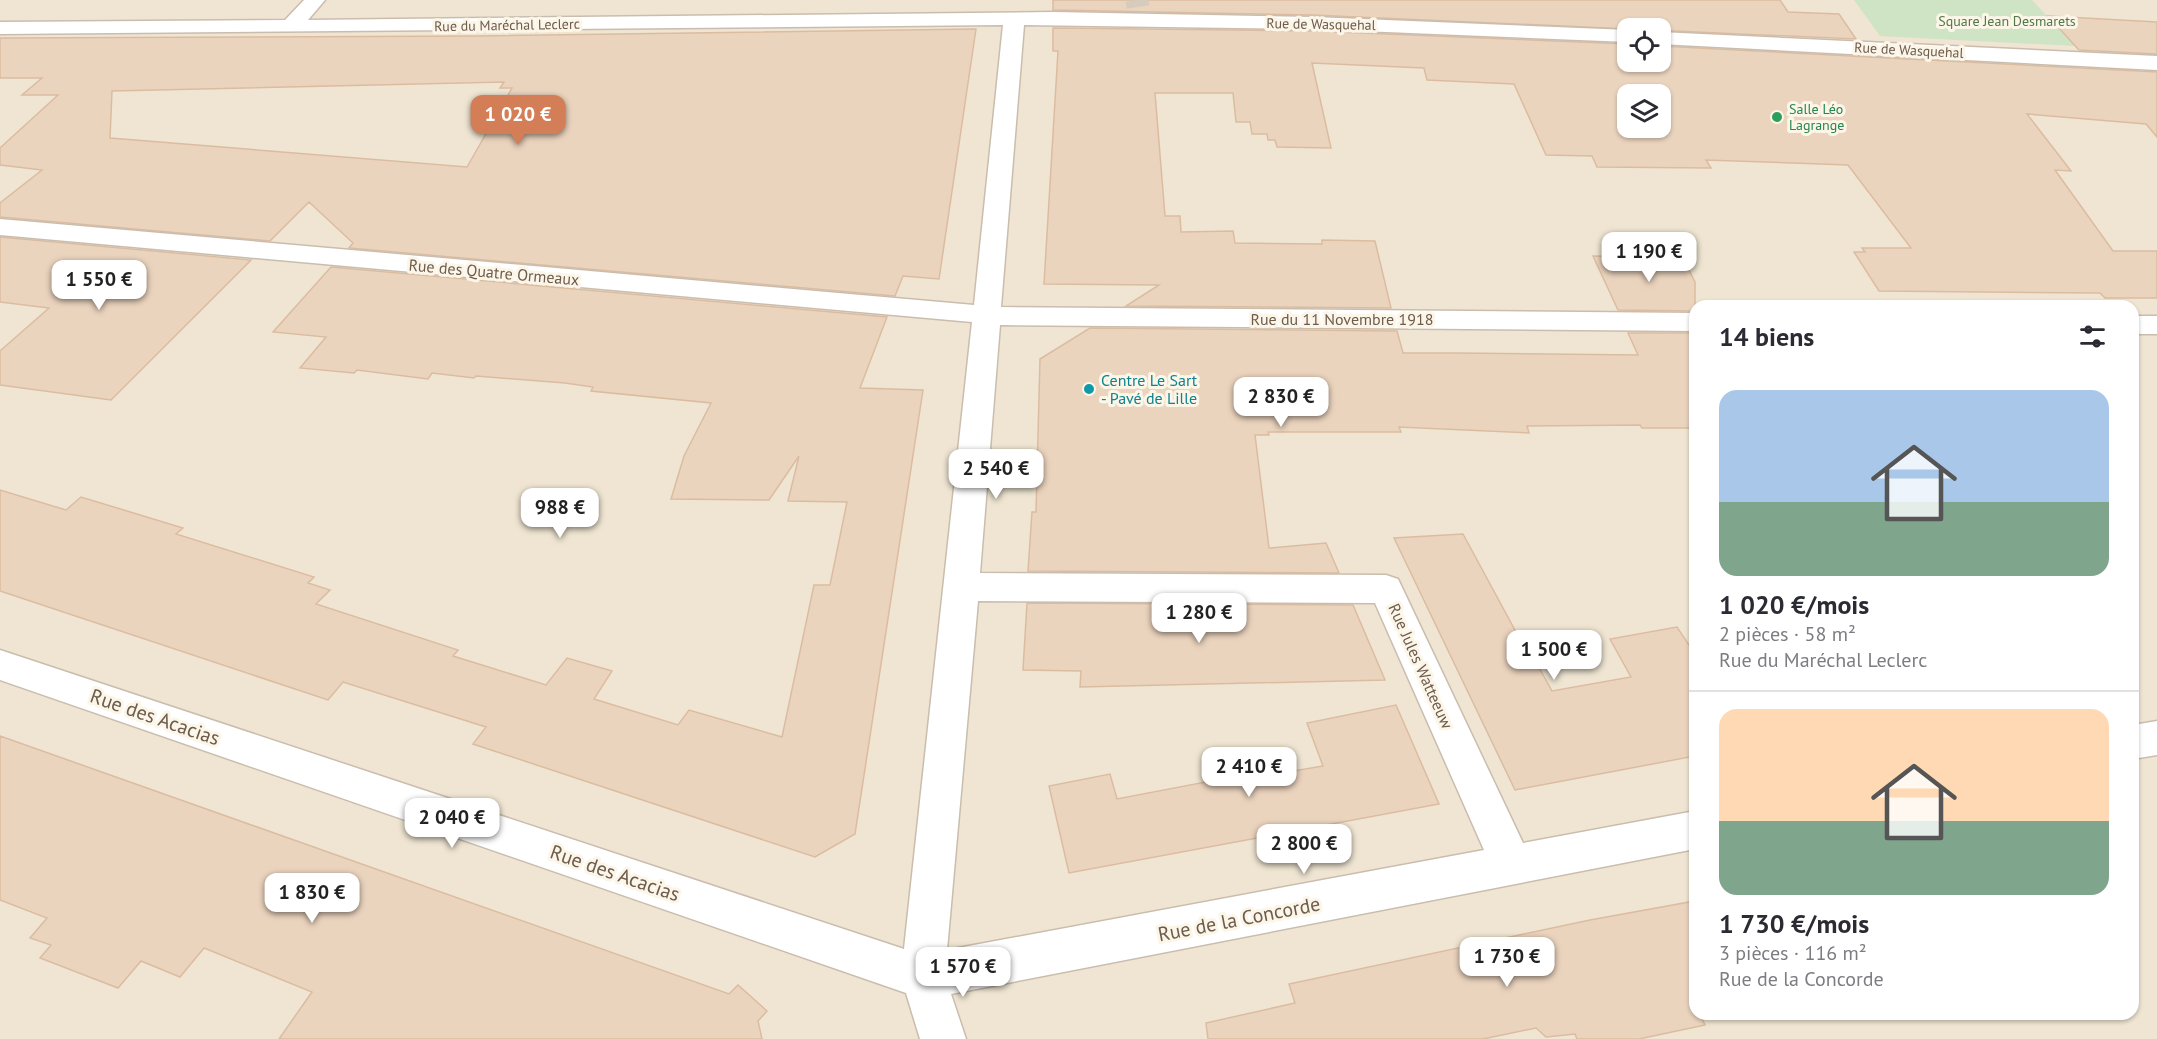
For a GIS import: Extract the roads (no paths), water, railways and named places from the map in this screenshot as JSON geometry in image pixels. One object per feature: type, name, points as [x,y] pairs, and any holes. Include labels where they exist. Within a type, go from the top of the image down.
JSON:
[{"type":"street","points":[[290,27],[315,0]]},
{"type":"street","points":[[724,22],[731,0]]},
{"type":"street","points":[[943,1039],[923,977],[988,315],[1004,12]]},
{"type":"street","name":"Rue du Maréchal Leclerc","points":[[0,28],[290,27],[514,17],[724,22],[1004,12]]},
{"type":"street","name":"Rue de Wasquehal","points":[[1004,12],[1139,14],[1617,36]]},
{"type":"street","name":"Rue de Wasquehal","points":[[1671,39],[2157,63]]},
{"type":"street","name":"Rue des Quatre Ormeaux","points":[[0,227],[988,315]]},
{"type":"street","name":"Rue du 11 Novembre 1918","points":[[988,315],[1689,322]]},
{"type":"street","points":[[2139,325],[2157,325]]},
{"type":"street","name":"Rue Jules Watteeuw","points":[[962,587],[1386,589],[1512,866]]},
{"type":"street","name":"Rue des Acacias","points":[[0,665],[923,977]]},
{"type":"street","points":[[2139,741],[2157,738]]},
{"type":"street","name":"Rue de la Concorde","points":[[923,977],[1689,831]]},
{"type":"tunnel","points":[[1137,0],[1138,7]]},
{"type":"place","name":"Salle Léo Lagrange","points":[[1777,117]]},
{"type":"place","name":"Centre Le Sart - Pavé de Lille","points":[[1089,389]]},
{"type":"park label","name":"Square Jean Desmarets","points":[[2007,21]]}]
